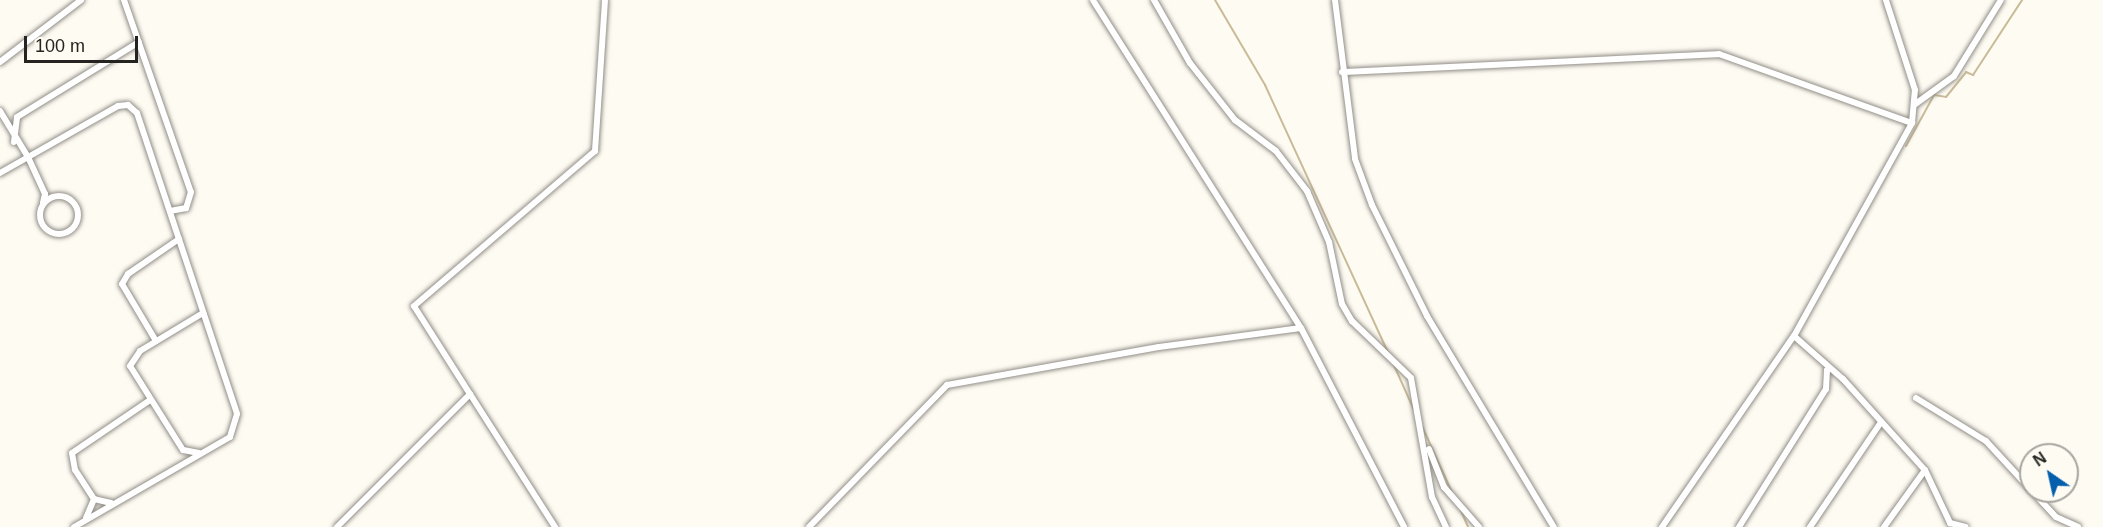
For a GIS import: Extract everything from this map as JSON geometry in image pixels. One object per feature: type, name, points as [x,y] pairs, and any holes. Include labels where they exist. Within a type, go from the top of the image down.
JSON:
[{"type":"street","points":[[0,62],[81,0]]},
{"type":"street","points":[[555,527],[414,306],[595,151],[605,0]]},
{"type":"street","points":[[1093,0],[1301,328],[1404,527]]},
{"type":"street","points":[[1154,0],[1190,63],[1235,120],[1276,151],[1307,191],[1329,242],[1342,304],[1352,321],[1411,378],[1424,441],[1432,497],[1446,527]]},
{"type":"street","points":[[1335,0],[1342,72],[1355,159],[1372,205],[1427,316],[1554,527]]},
{"type":"street","points":[[1662,527],[1794,336],[1911,123],[1915,90],[1886,0]]},
{"type":"street","points":[[1914,105],[1954,76],[2001,0]]},
{"type":"street","points":[[125,2],[191,192],[186,208],[170,211]]},
{"type":"street","points":[[14,142],[17,117],[138,42]]},
{"type":"street","points":[[1342,72],[1719,54],[1911,123]]},
{"type":"street","points":[[0,173],[128,105],[137,113],[238,423],[230,437],[74,527]]},
{"type":"street","points":[[0,111],[14,142],[28,157],[45,194],[42,225],[54,234],[69,232],[78,220],[76,205],[45,194]]},
{"type":"street","points":[[43,204],[56,196]]},
{"type":"street","points":[[156,341],[122,284],[128,274],[178,239]]},
{"type":"street","points":[[203,313],[156,341],[130,366],[183,450],[189,455],[206,452]]},
{"type":"street","points":[[809,527],[947,385],[1159,347],[1301,328]]},
{"type":"street","points":[[1794,336],[1827,370],[1843,379],[1925,470],[1948,525],[1966,527]]},
{"type":"street","points":[[1739,527],[1826,389],[1827,370]]},
{"type":"street","points":[[337,527],[471,394]]},
{"type":"street","points":[[1916,398],[1986,441],[2056,517],[2078,527]]},
{"type":"street","points":[[120,500],[104,505],[94,499],[75,470],[72,453],[150,400]]},
{"type":"street","points":[[1810,527],[1881,422]]},
{"type":"street","points":[[1424,441],[1444,487],[1479,527]]},
{"type":"street","points":[[180,466],[183,450]]},
{"type":"street","points":[[1884,527],[1925,470]]},
{"type":"street","points":[[84,521],[94,499]]},
{"type":"waterway","points":[[1215,0],[1265,85],[1388,353]]},
{"type":"waterway","points":[[1906,146],[1934,95],[1946,97],[1966,72],[1973,75],[2022,0]]},
{"type":"waterway","points":[[1393,363],[1414,410]]},
{"type":"waterway","points":[[1422,426],[1452,492]]},
{"type":"waterway","points":[[1461,511],[1468,527]]}]
